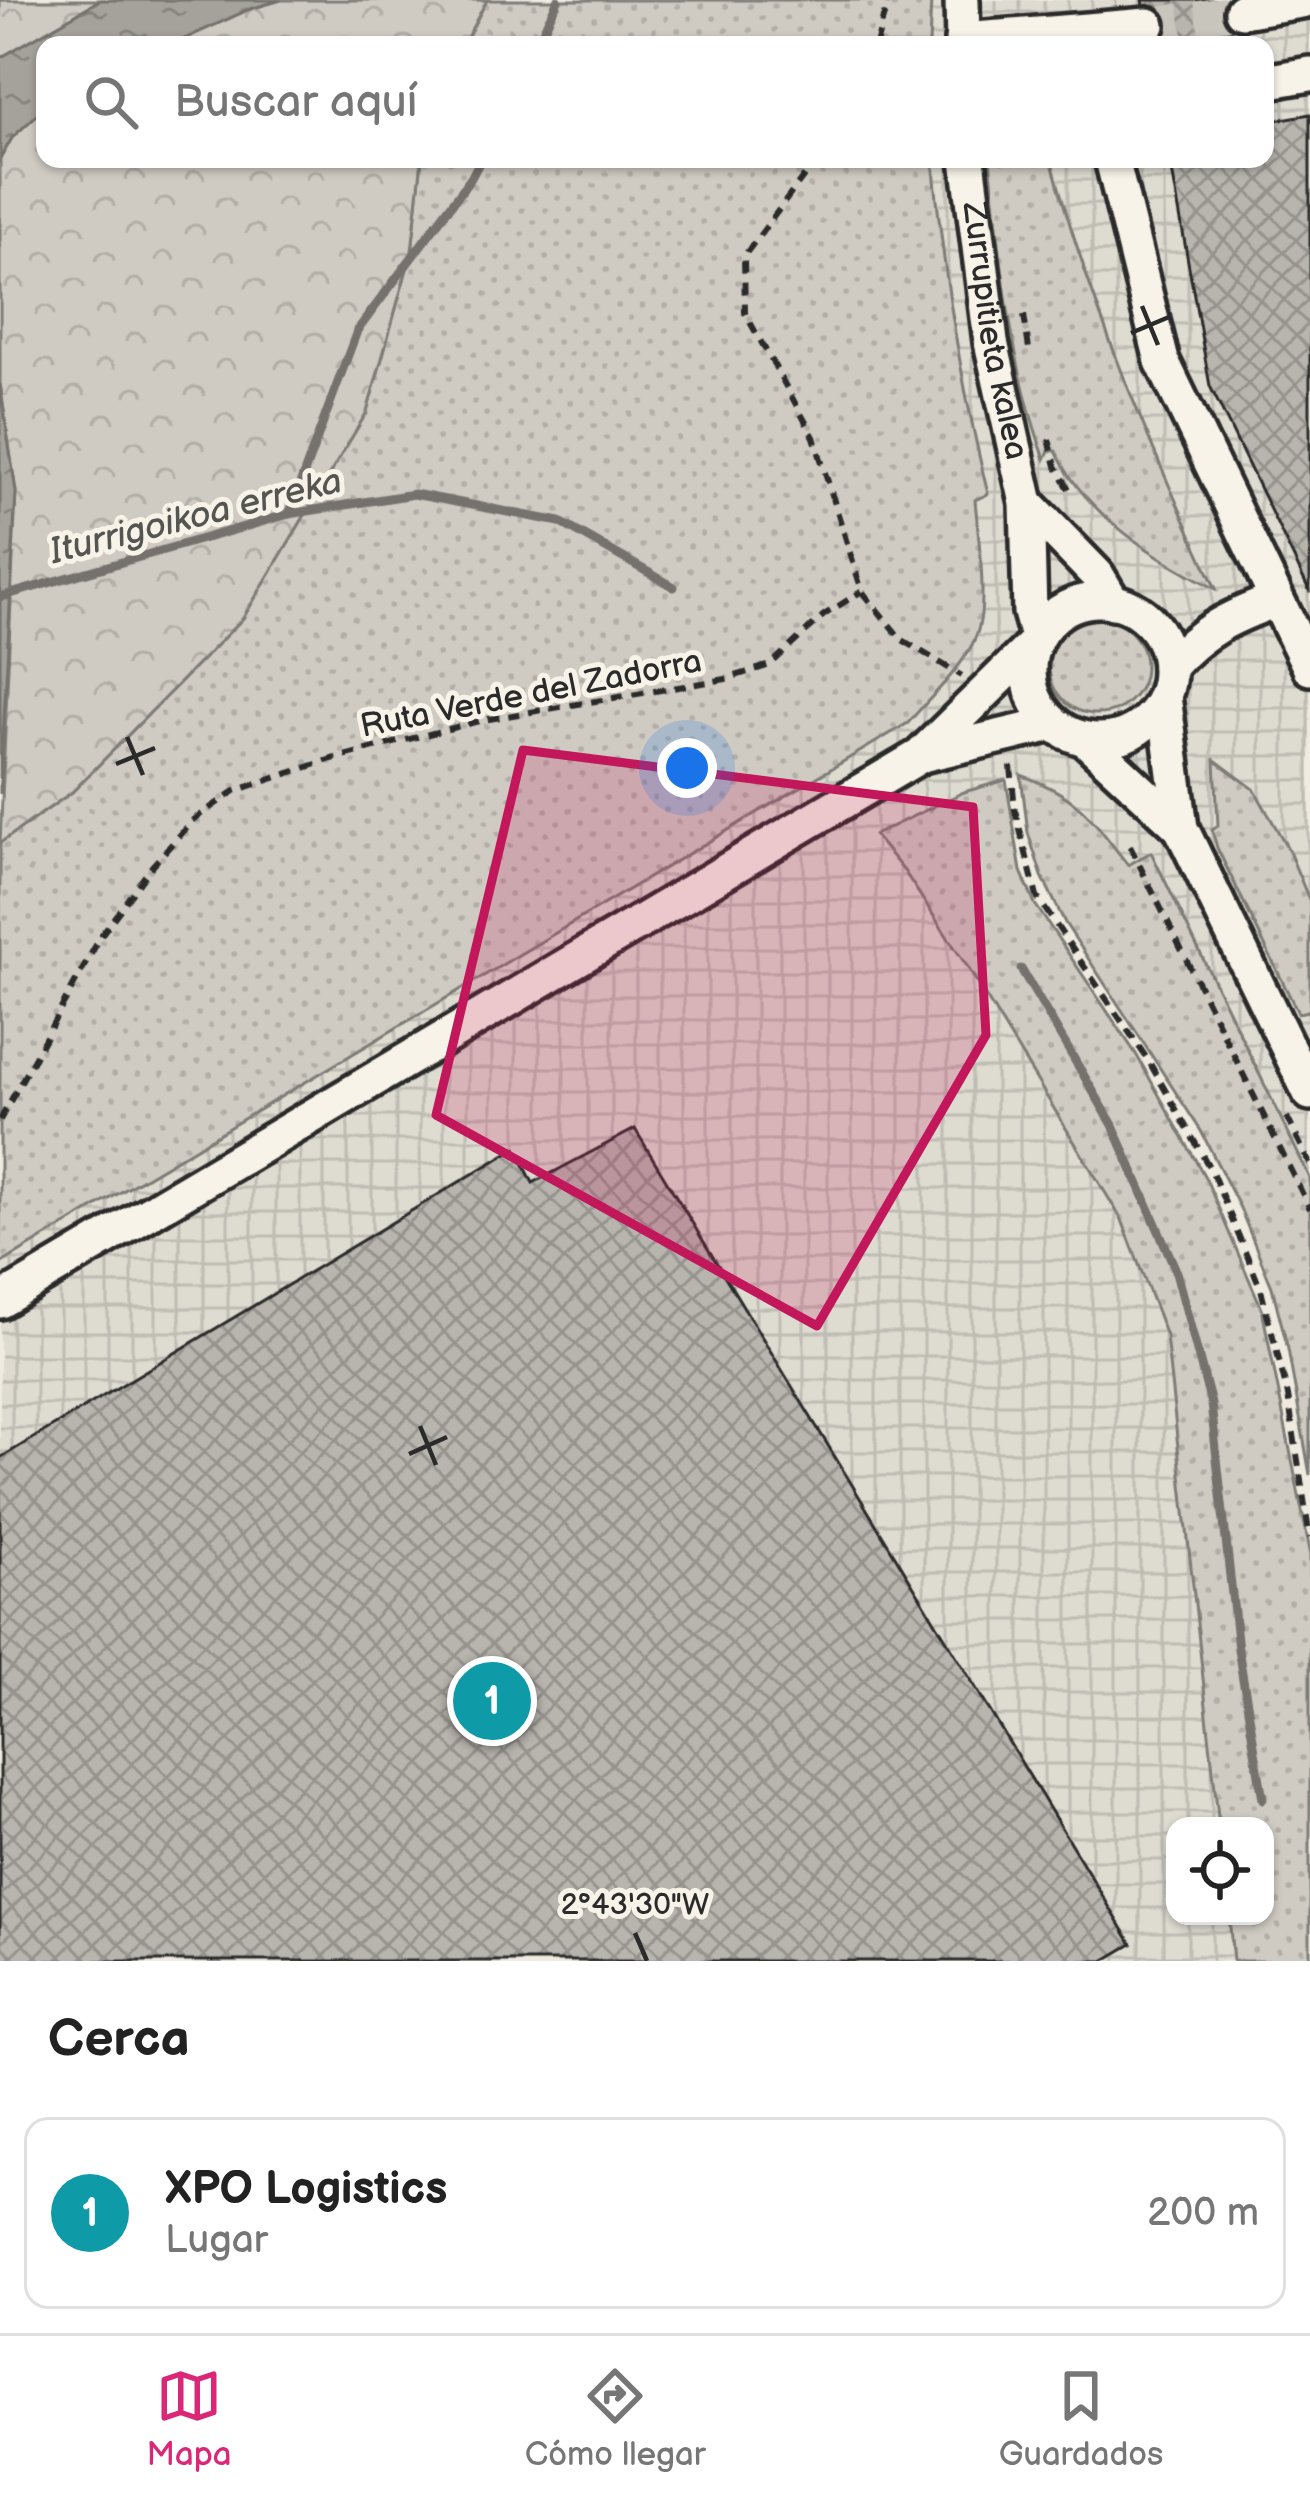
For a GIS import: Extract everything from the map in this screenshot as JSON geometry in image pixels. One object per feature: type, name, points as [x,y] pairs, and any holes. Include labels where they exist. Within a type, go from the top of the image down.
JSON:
[{"type":"street","points":[[962,0],[962,36]]},
{"type":"street","points":[[1241,11],[1307,0]]},
{"type":"street","points":[[1028,36],[1148,25]]},
{"type":"street","points":[[1274,80],[1310,74]]},
{"type":"street","name":"Zurrupitieta kalea","points":[[969,168],[991,342],[1027,503],[1035,641]]},
{"type":"street","points":[[1114,168],[1162,361],[1310,668]]},
{"type":"street","name":"Zurrupitieta kalea","points":[[1027,503],[1126,608]]},
{"type":"street","points":[[0,1300],[920,756],[1061,611],[1095,600],[1177,620],[1222,620]]},
{"type":"street","points":[[1086,740],[1110,740],[1133,732],[1152,717],[1188,646],[1222,620],[1276,600]]},
{"type":"street","points":[[1126,608],[1155,628],[1165,647],[1181,828],[1310,1094]]},
{"type":"street","points":[[1035,641],[1028,667],[1039,708],[1053,724],[1086,740],[1181,828]]},
{"type":"street","points":[[920,756],[1053,724]]},
{"type":"path","points":[[878,36],[888,0]]},
{"type":"path","points":[[810,168],[744,256],[745,313],[814,437],[862,591],[901,639],[966,678]]},
{"type":"path","points":[[1021,297],[1031,361]]},
{"type":"path","points":[[1046,424],[1056,466],[1073,496]]},
{"type":"path","name":"Ruta Verde del Zadorra","points":[[0,1120],[103,934],[152,866],[194,819],[235,791],[332,759],[483,721],[726,679],[770,665],[824,616],[862,591]]},
{"type":"path","points":[[1011,763],[1015,810],[1037,897],[1148,1060],[1202,1154],[1261,1289],[1288,1396],[1310,1538]]},
{"type":"path","points":[[1130,846],[1310,1209]]},
{"type":"highlighted area","points":[[523,750],[973,807],[986,1035],[817,1326],[436,1115]]},
{"type":"shaded area","points":[[931,0],[1310,0],[1310,1178],[1151,852],[1128,866],[1087,813],[1021,775],[964,792],[874,835],[904,871],[970,971],[1122,1221],[1166,1336],[1218,1817],[1166,1817],[1166,1925],[1230,1925],[1233,1961],[0,1961],[0,1264],[908,723],[967,653],[981,568],[975,500],[988,494],[967,409],[941,255],[934,168],[1274,168],[1274,36],[929,36]]},
{"type":"green space","points":[[0,0],[100,0],[36,36],[0,58]]},
{"type":"green space","points":[[281,0],[487,0],[468,36],[191,36]]},
{"type":"green space","points":[[487,0],[931,0],[929,36],[468,36]]},
{"type":"green space","points":[[36,115],[36,168],[421,168],[412,251],[367,412],[243,618],[72,792],[0,843],[16,492],[0,384],[0,159],[12,138]]},
{"type":"green space","points":[[421,168],[934,168],[954,328],[988,494],[975,500],[982,587],[977,633],[956,669],[908,723],[0,1264],[0,843],[72,792],[243,618],[367,412],[412,251]]},
{"type":"green space","points":[[991,168],[1054,168],[1124,378],[1216,589],[1146,548],[1103,515],[1056,451],[1049,451],[1045,459],[1023,386]]},
{"type":"green space","points":[[1097,618],[1131,632],[1145,666],[1131,700],[1097,714],[1063,700],[1049,666],[1063,632]]},
{"type":"green space","points":[[1215,760],[1254,789],[1287,847],[1310,902],[1310,1015],[1308,1011],[1298,1013],[1217,848],[1212,830],[1218,826]]},
{"type":"green space","points":[[1021,775],[1071,800],[1128,865],[1151,852],[1310,1178],[1310,1475],[1272,1287],[1240,1208],[1201,1131],[1065,923],[1028,833]]},
{"type":"green space","points":[[1006,780],[1021,871],[1035,904],[1136,1054],[1206,1179],[1262,1309],[1310,1551],[1310,1961],[1233,1961],[1230,1925],[1274,1925],[1274,1817],[1218,1817],[1166,1336],[1122,1220],[970,971],[904,871],[874,835],[964,792]]},
{"type":"water","points":[[100,0],[281,0],[191,36],[38,36]]},
{"type":"water","points":[[36,37],[36,115],[12,138],[0,159],[0,58]]},
{"type":"water","points":[[0,384],[16,492],[0,794]]},
{"type":"building","points":[[1143,0],[1240,0],[1244,27],[1195,36],[1150,36]]},
{"type":"building","points":[[1310,114],[1310,592],[1210,386],[1172,168],[1274,168],[1274,120]]},
{"type":"building","points":[[635,1129],[1132,1944],[1103,1961],[0,1961],[0,1458],[516,1148],[533,1183]]},
{"type":"waterway","points":[[540,36],[558,0]]},
{"type":"waterway","points":[[289,514],[357,331],[476,168]]},
{"type":"waterway","name":"Iturrigoikoa erreka","points":[[0,597],[289,514],[414,494],[560,522],[674,587]]},
{"type":"waterway","name":"Iturrigoikoa erreka","points":[[1021,969],[1113,1125],[1175,1268],[1211,1404],[1238,1649],[1263,1799]]},
{"type":"tunnel","points":[[1148,25],[1242,11]]},
{"type":"place","name":"XPO Logistics","points":[[492,1701]]}]
